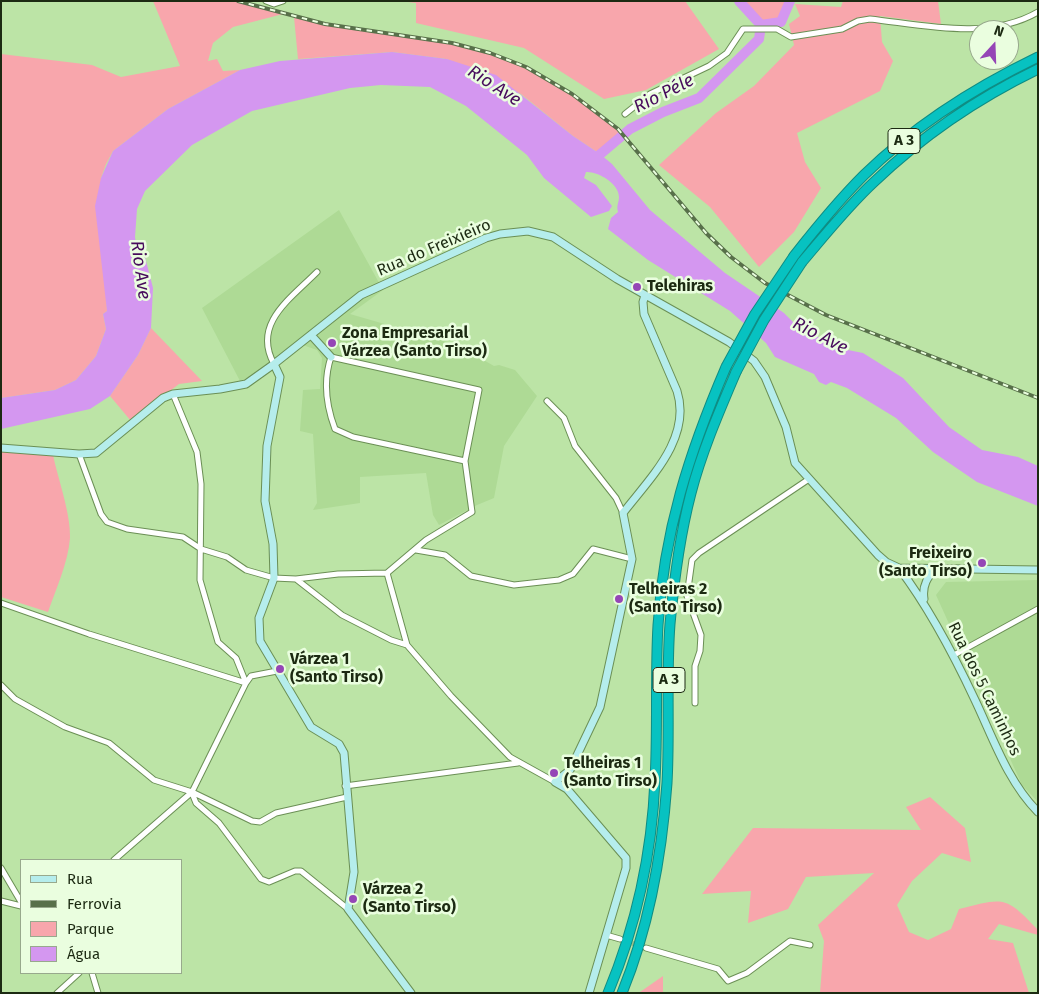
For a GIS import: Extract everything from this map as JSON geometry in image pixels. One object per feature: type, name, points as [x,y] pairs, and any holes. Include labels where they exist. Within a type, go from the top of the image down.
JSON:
[{"type":"highway","name":"A 3","points":[[608,993],[638,902],[649,841],[655,781],[658,624],[666,554],[680,490],[693,448],[726,367],[755,314],[794,256],[865,174],[904,141],[952,105],[1004,73],[1038,56]]},
{"type":"highway","name":"A 3","points":[[622,993],[649,906],[662,842],[667,781],[670,625],[678,556],[697,474],[709,436],[736,372],[764,320],[802,262],[873,182],[958,114],[1009,83],[1038,69]]},
{"type":"street","points":[[266,1],[274,4],[283,1]]},
{"type":"street","points":[[625,114],[650,94],[709,66],[727,53],[742,29],[777,29],[791,38],[842,29],[858,21],[870,19],[949,28],[988,27],[1022,20],[1038,12]]},
{"type":"street","name":"Rua do Freixieiro","points":[[1,448],[79,454],[96,453],[150,408],[174,394],[246,384],[361,295],[486,238],[514,232],[542,233],[553,237],[645,295],[729,342],[754,361],[765,376],[786,427],[795,463],[878,555],[886,562],[899,568]]},
{"type":"street","points":[[317,272],[288,301],[269,325],[266,337],[268,353],[280,377],[267,446],[266,501],[273,544],[274,578],[259,618],[260,641],[311,727],[339,744],[344,753],[354,872],[348,909]]},
{"type":"street","points":[[623,513],[665,457],[676,437],[680,423],[681,404],[677,391],[644,314],[643,302],[645,295]]},
{"type":"street","points":[[79,454],[100,514],[108,522],[128,529],[183,537],[201,549],[227,557],[246,570],[274,578],[296,579],[338,574],[386,573],[426,540],[472,512],[464,462],[479,390],[331,357],[311,335]]},
{"type":"street","points":[[331,357],[326,371],[327,406],[335,429],[353,437],[464,462]]},
{"type":"street","points":[[174,394],[197,452],[200,484],[200,580],[218,642],[236,658],[246,683]]},
{"type":"street","points":[[548,401],[564,418],[575,446],[616,498],[623,513],[632,558],[600,707],[570,770],[555,782]]},
{"type":"street","points":[[694,703],[695,666],[700,651],[701,635],[687,596],[692,560],[699,553],[809,480]]},
{"type":"street","points":[[416,550],[445,555],[472,576],[514,585],[559,580],[573,574],[593,549],[632,558]]},
{"type":"street","points":[[899,568],[1038,570]]},
{"type":"street","name":"Rua dos 5 Caminhos","points":[[899,568],[924,602],[954,655],[1016,786],[1038,812]]},
{"type":"street","points":[[924,602],[922,591],[926,580],[936,568]]},
{"type":"street","points":[[386,573],[407,645],[451,696],[510,757],[567,789],[626,858],[626,868],[589,993]]},
{"type":"street","points":[[296,579],[342,615],[391,640],[407,645]]},
{"type":"street","points":[[1,603],[89,634],[246,683]]},
{"type":"street","points":[[954,655],[1038,609]]},
{"type":"street","points":[[115,859],[192,792],[251,676],[277,671]]},
{"type":"street","points":[[1,685],[15,700],[65,727],[109,743],[154,780],[192,792],[246,819],[260,822],[276,812],[347,797]]},
{"type":"street","points":[[346,786],[519,762]]},
{"type":"street","points":[[192,792],[196,803],[219,823],[261,878],[269,882],[295,870],[301,871],[348,909],[411,993]]},
{"type":"street","points":[[1,868],[20,902]]},
{"type":"street","points":[[1,901],[20,904]]},
{"type":"street","points":[[606,935],[620,939]]},
{"type":"street","points":[[646,948],[718,969],[728,981],[747,973],[790,941],[810,945]]},
{"type":"street","points":[[57,993],[79,974]]},
{"type":"street","points":[[92,974],[98,993]]},
{"type":"shaded area","points":[[339,210],[383,290],[350,314],[457,345],[494,366],[499,365],[515,370],[537,396],[504,446],[494,498],[439,525],[433,515],[426,473],[360,477],[360,503],[313,510],[317,503],[313,434],[300,431],[303,390],[320,389],[322,358],[317,350],[297,343],[255,374],[240,381],[202,308]]},
{"type":"shaded area","points":[[1038,580],[1038,802],[1022,785],[936,595],[946,582]]},
{"type":"green space","points":[[153,1],[238,1],[283,14],[233,27],[213,43],[208,61],[217,59],[223,71],[240,70],[168,109],[113,151],[101,178],[107,311],[103,314],[106,329],[96,356],[76,380],[55,390],[1,398],[1,54],[92,65],[121,77],[180,66]]},
{"type":"green space","points":[[400,1],[685,1],[719,49],[646,90],[604,99],[524,48],[416,23],[416,3]]},
{"type":"green space","points":[[739,1],[790,1],[781,22],[761,25]]},
{"type":"green space","points":[[843,1],[938,1],[941,24],[880,16],[882,42],[893,61],[880,91],[797,133],[805,162],[821,188],[794,232],[759,267],[710,207],[659,165],[716,113],[754,86],[794,45],[789,24],[800,16],[795,4],[841,7]]},
{"type":"green space","points":[[294,17],[433,39],[477,49],[500,57],[523,66],[567,90],[607,119],[625,136],[600,154],[573,136],[521,94],[447,59],[392,52],[298,59]]},
{"type":"green space","points":[[151,328],[202,381],[179,384],[131,421],[110,396],[138,355]]},
{"type":"green space","points":[[1,451],[53,455],[66,508],[70,538],[64,566],[48,612],[1,597]]},
{"type":"green space","points":[[930,797],[965,828],[971,862],[942,853],[912,881],[897,905],[909,932],[928,940],[951,929],[959,909],[995,902],[1003,902],[1010,905],[1018,910],[1038,930],[1038,935],[999,924],[988,939],[1013,943],[1029,993],[820,993],[824,941],[818,925],[874,873],[806,877],[788,909],[748,923],[751,891],[702,894],[753,828],[921,830],[906,807]]},
{"type":"green space","points":[[663,976],[663,993],[640,993],[640,992]]},
{"type":"water","name":"Rio Ave","points":[[392,52],[447,59],[496,75],[573,136],[612,164],[650,210],[725,273],[784,313],[798,327],[843,349],[863,353],[903,378],[949,427],[982,450],[1018,457],[1038,466],[1038,506],[977,482],[933,452],[896,418],[847,388],[831,382],[826,385],[819,382],[814,374],[775,357],[766,343],[730,311],[648,260],[608,229],[611,218],[618,212],[619,197],[615,187],[607,179],[591,172],[586,172],[584,178],[596,185],[612,206],[609,211],[591,217],[544,178],[527,155],[466,106],[430,87],[381,85],[350,88],[252,111],[192,145],[145,191],[137,209],[135,237],[137,249],[145,257],[153,288],[151,328],[138,355],[110,396],[90,409],[1,429],[1,398],[55,390],[76,380],[96,356],[106,329],[103,314],[107,311],[95,206],[101,178],[113,151],[168,109],[240,70],[280,61]]},
{"type":"waterway","name":"Rio Péle","points":[[739,1],[761,25]]},
{"type":"waterway","name":"Rio Péle","points":[[591,162],[630,129],[663,112],[699,98],[759,39],[761,25],[781,22],[790,1]]},
{"type":"tunnel","points":[[625,941],[646,948]]},
{"type":"railway","points":[[238,1],[325,24],[452,43],[490,53],[526,67],[572,94],[618,129],[706,233],[731,257],[765,283],[826,315],[1038,398]]},
{"type":"place","name":"Telehiras","points":[[637,287]]},
{"type":"place","name":"Zona Empresarial Várzea (Santo Tirso)","points":[[332,343]]},
{"type":"place","name":"Freixeiro (Santo Tirso)","points":[[982,563]]},
{"type":"place","name":"Telheiras 2 (Santo Tirso)","points":[[619,599]]},
{"type":"place","name":"Várzea 1 (Santo Tirso)","points":[[280,669]]},
{"type":"place","name":"Telheiras 1 (Santo Tirso)","points":[[554,773]]},
{"type":"place","name":"Várzea 2 (Santo Tirso)","points":[[353,899]]}]
